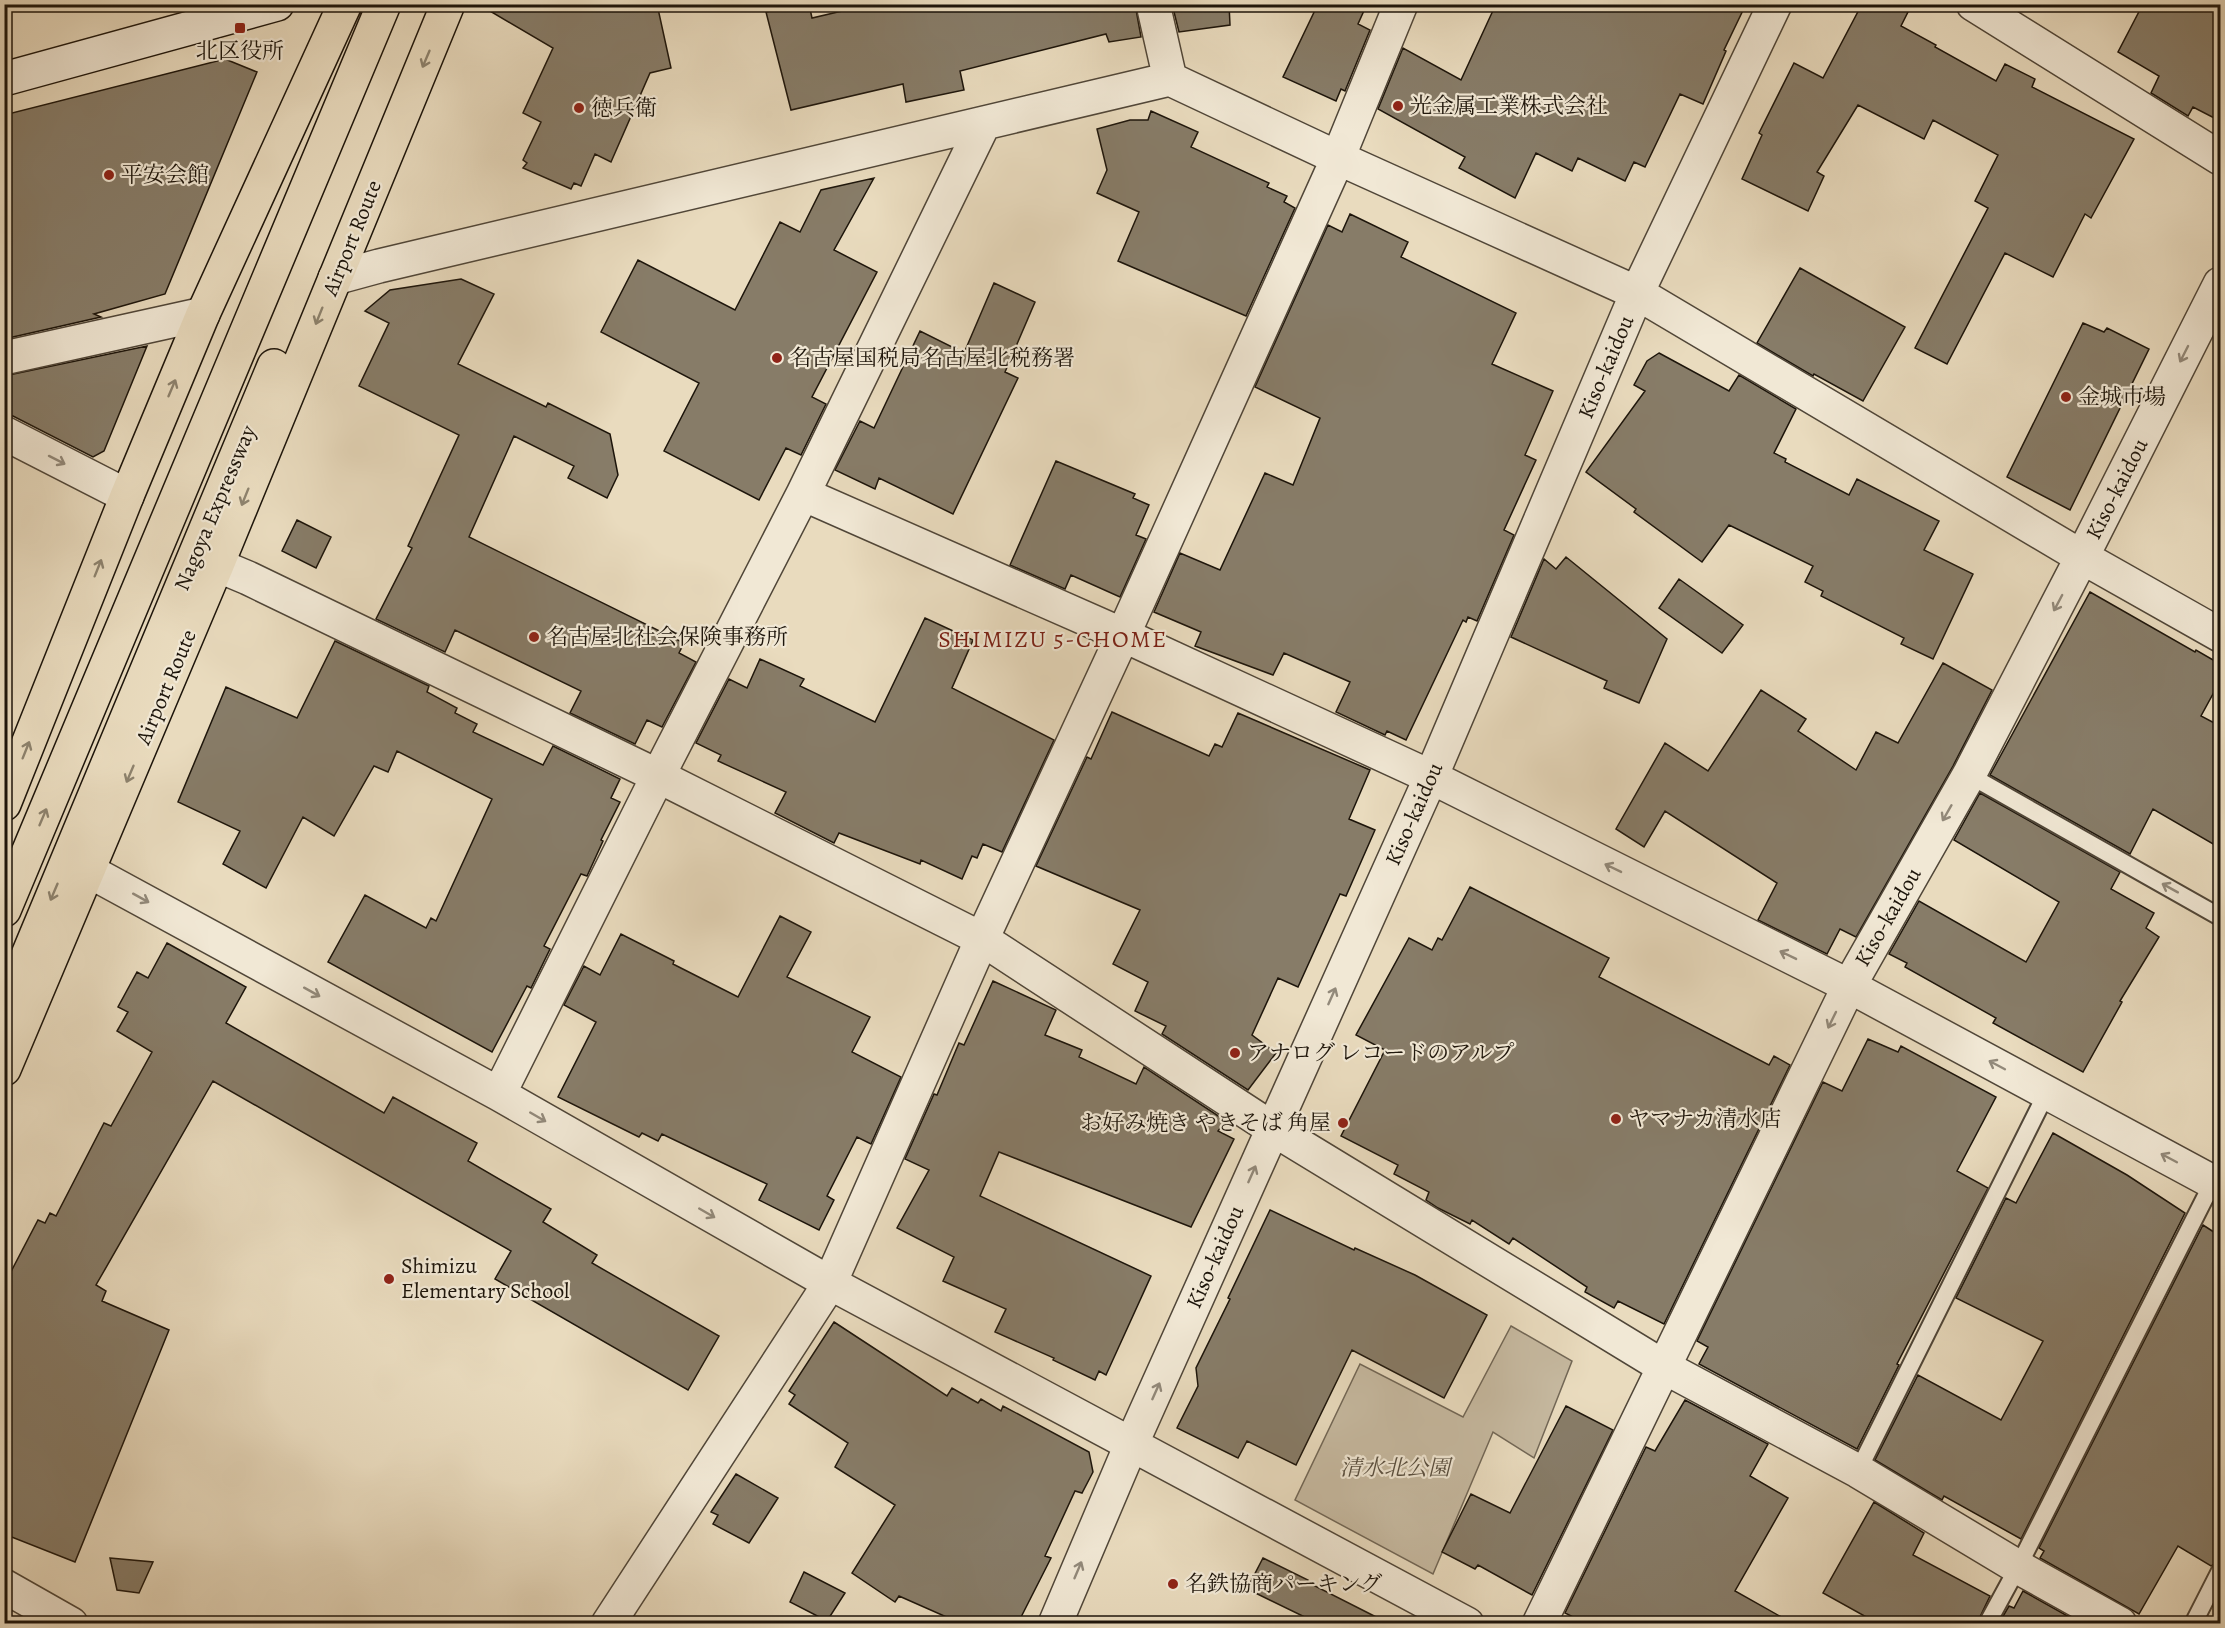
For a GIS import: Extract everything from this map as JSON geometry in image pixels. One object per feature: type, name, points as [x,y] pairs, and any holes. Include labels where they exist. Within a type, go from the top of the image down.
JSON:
[{"type":"highway","points":[[4,804],[127,496],[203,314],[346,4]]},
{"type":"highway","points":[[76,739],[83,686],[310,106],[346,4]]},
{"type":"highway","name":"Nagoya Expressway","points":[[4,910],[384,4]]},
{"type":"highway","points":[[80,862],[96,751],[305,235],[395,4]]},
{"type":"highway","name":"Nagoya Expressway","points":[[4,1011],[80,862],[425,4]]},
{"type":"highway","name":"Airport Route","points":[[4,1069],[80,862],[217,565],[448,4]]},
{"type":"street","points":[[4,79],[277,4]]},
{"type":"street","points":[[1153,4],[1170,79]]},
{"type":"street","points":[[608,1623],[830,1283],[982,939],[1123,636],[1338,158],[1401,4]]},
{"type":"street","name":"Kiso-kaidou","points":[[1055,1623],[1131,1446],[1431,777],[1637,293],[1775,4]]},
{"type":"street","points":[[1973,4],[2220,158]]},
{"type":"street","points":[[334,278],[1170,79],[1338,158],[1637,293],[2082,557],[2220,635]]},
{"type":"street","points":[[499,1094],[658,776],[804,494],[984,123]]},
{"type":"street","name":"Kiso-kaidou","points":[[1539,1623],[1849,986],[1969,775],[2216,302]]},
{"type":"street","points":[[4,358],[203,314]]},
{"type":"street","points":[[4,433],[127,496]]},
{"type":"street","points":[[804,494],[1123,636],[1431,777],[1849,986],[2047,1092],[2218,1179]]},
{"type":"street","points":[[217,565],[658,776],[982,939],[1273,1129],[1664,1367],[1858,1472],[2018,1567],[2120,1623]]},
{"type":"street","points":[[80,862],[499,1094],[830,1283],[1131,1446],[1188,1473],[1312,1542],[1467,1623]]},
{"type":"street","points":[[4,1586],[71,1623]]},
{"type":"lane","points":[[1969,775],[2220,917]]},
{"type":"lane","points":[[1858,1472],[2047,1092]]},
{"type":"lane","points":[[1987,1623],[2218,1179]]},
{"type":"lane","points":[[2193,1623],[2220,1571]]},
{"type":"green space","name":"清水北公園","points":[[1511,1326],[1572,1361],[1534,1458],[1493,1432],[1433,1574],[1295,1500],[1360,1364],[1463,1417]]},
{"type":"building","points":[[478,4],[657,4],[671,68],[650,73],[611,162],[595,154],[581,186],[574,183],[571,189],[523,168],[527,163],[523,160],[541,122],[523,113],[553,48]]},
{"type":"building","points":[[797,4],[809,4],[812,18],[872,4],[1135,4],[1141,37],[1109,42],[1106,34],[960,71],[964,90],[906,102],[903,84],[791,110],[766,12]]},
{"type":"building","points":[[1172,4],[1229,4],[1230,25],[1179,32]]},
{"type":"building","points":[[1318,4],[1367,4],[1358,24],[1370,30],[1345,91],[1341,89],[1336,101],[1283,77]]},
{"type":"building","points":[[1496,4],[1746,4],[1724,50],[1726,51],[1703,104],[1680,94],[1645,167],[1634,162],[1625,181],[1578,158],[1572,171],[1536,153],[1515,198],[1459,168],[1465,157],[1378,109],[1403,48],[1461,80]]},
{"type":"building","points":[[1862,4],[1912,4],[1901,26],[1936,45],[1935,47],[1996,81],[2005,64],[2035,79],[2032,87],[2134,139],[2091,218],[2085,214],[2053,277],[2005,253],[1947,364],[1915,348],[1988,208],[1975,201],[1998,155],[1933,120],[1924,139],[1858,105],[1817,172],[1824,176],[1808,211],[1742,179],[1762,135],[1759,133],[1794,63],[1823,78]]},
{"type":"building","points":[[2143,4],[2220,4],[2220,121],[2193,107],[2188,116],[2151,93],[2159,76],[2118,52]]},
{"type":"building","name":"平安会館","points":[[225,59],[257,72],[165,294],[94,314],[101,317],[4,339],[4,115]]},
{"type":"building","points":[[1151,111],[1198,132],[1191,147],[1269,183],[1267,187],[1287,196],[1284,202],[1295,208],[1246,316],[1118,261],[1139,212],[1097,193],[1107,170],[1097,129],[1130,120],[1148,120]]},
{"type":"building","name":"名古屋国税局名古屋北税務署","points":[[874,178],[834,250],[877,272],[812,397],[826,404],[801,455],[786,448],[759,500],[664,451],[699,383],[601,332],[638,260],[735,310],[780,222],[800,232],[821,190]]},
{"type":"building","points":[[1350,214],[1408,242],[1401,257],[1516,313],[1492,364],[1553,391],[1525,455],[1536,460],[1504,530],[1514,535],[1477,621],[1468,617],[1466,622],[1463,620],[1406,740],[1387,731],[1385,735],[1336,712],[1350,682],[1284,653],[1273,675],[1195,646],[1201,632],[1154,612],[1180,553],[1220,570],[1265,473],[1293,485],[1320,418],[1255,387],[1328,225],[1342,232]]},
{"type":"building","points":[[1800,268],[1905,327],[1863,401],[1814,374],[1813,376],[1757,343]]},
{"type":"building","points":[[461,279],[494,294],[458,364],[546,407],[548,403],[610,434],[618,475],[607,498],[568,478],[574,466],[514,436],[469,537],[684,643],[679,653],[696,662],[662,727],[647,720],[635,744],[570,713],[581,691],[455,630],[445,652],[376,619],[412,548],[408,546],[459,435],[359,386],[389,323],[365,311],[390,290]]},
{"type":"building","points":[[994,283],[1035,302],[1005,372],[1018,378],[953,514],[879,478],[875,489],[835,470],[860,421],[874,428],[920,331],[964,353]]},
{"type":"building","points":[[2083,323],[2104,332],[2107,328],[2149,349],[2070,510],[2007,477]]},
{"type":"building","points":[[147,346],[104,451],[93,457],[13,416],[4,415],[4,376]]},
{"type":"building","points":[[1659,353],[1729,391],[1739,375],[1796,409],[1774,453],[1786,459],[1785,462],[1849,495],[1857,479],[1939,521],[1924,550],[1973,574],[1933,659],[1901,644],[1904,638],[1821,596],[1823,591],[1805,582],[1813,566],[1729,525],[1702,562],[1634,512],[1636,509],[1586,472],[1645,391],[1634,385],[1647,361]]},
{"type":"building","points":[[1056,461],[1135,494],[1133,498],[1149,505],[1136,535],[1146,539],[1120,597],[1071,575],[1065,589],[1010,565]]},
{"type":"building","points":[[297,520],[331,537],[316,568],[282,551]]},
{"type":"building","points":[[1566,557],[1667,639],[1639,703],[1604,688],[1607,681],[1511,637],[1544,559],[1556,569]]},
{"type":"building","points":[[1679,579],[1743,625],[1722,653],[1659,608]]},
{"type":"building","points":[[2090,592],[2220,664],[2220,681],[2201,716],[2220,726],[2220,848],[2153,809],[2130,854],[1990,775]]},
{"type":"building","points":[[925,618],[973,640],[952,688],[1054,740],[1002,852],[983,844],[977,858],[972,856],[962,879],[921,860],[920,864],[839,833],[834,843],[775,813],[786,792],[718,761],[721,755],[696,743],[729,679],[747,688],[760,659],[804,679],[800,686],[875,722]]},
{"type":"building","points":[[335,641],[429,686],[427,692],[457,708],[455,713],[477,724],[473,732],[543,765],[553,746],[620,779],[611,798],[620,802],[601,840],[603,841],[587,876],[581,874],[544,946],[550,949],[531,988],[527,986],[492,1052],[328,962],[365,895],[426,928],[431,918],[436,921],[492,799],[397,751],[388,772],[374,766],[334,836],[303,817],[266,888],[223,864],[240,831],[178,802],[226,687],[297,718]]},
{"type":"building","points":[[1943,663],[1992,690],[1953,766],[1856,937],[1840,929],[1827,954],[1758,920],[1777,883],[1665,811],[1644,847],[1616,829],[1665,743],[1708,771],[1761,690],[1806,719],[1798,731],[1856,770],[1876,732],[1898,743]]},
{"type":"building","points":[[1112,712],[1209,756],[1215,744],[1222,747],[1238,713],[1370,770],[1349,819],[1375,830],[1346,896],[1340,894],[1298,987],[1278,978],[1252,1035],[1276,1053],[1248,1090],[1162,1034],[1166,1026],[1135,1011],[1148,982],[1113,964],[1140,910],[1036,866],[1087,757],[1091,759]]},
{"type":"building","points":[[1980,793],[2120,872],[2111,889],[2154,913],[2146,928],[2159,937],[2120,1001],[2122,1002],[2083,1072],[1993,1023],[1996,1018],[1905,967],[1907,963],[1889,954],[1919,901],[2026,962],[2059,902],[1954,840]]},
{"type":"building","points":[[1470,887],[1609,958],[1599,977],[1769,1065],[1774,1056],[1790,1065],[1664,1324],[1618,1301],[1614,1308],[1585,1292],[1587,1287],[1513,1238],[1509,1244],[1472,1220],[1470,1224],[1438,1208],[1426,1200],[1429,1192],[1394,1174],[1398,1165],[1341,1136],[1385,1050],[1356,1035],[1409,938],[1432,950],[1438,938],[1442,940]]},
{"type":"building","points":[[780,916],[811,932],[787,977],[870,1017],[852,1052],[901,1077],[871,1144],[857,1137],[827,1196],[834,1200],[819,1230],[759,1200],[767,1184],[662,1134],[658,1141],[642,1133],[639,1137],[558,1097],[596,1022],[564,1005],[584,966],[600,975],[621,934],[738,997]]},
{"type":"building","points":[[167,943],[246,987],[226,1023],[384,1113],[393,1097],[477,1143],[468,1161],[551,1209],[543,1222],[597,1255],[592,1263],[719,1336],[688,1390],[495,1279],[511,1251],[213,1081],[96,1285],[106,1291],[102,1301],[169,1330],[75,1562],[4,1534],[4,1285],[38,1220],[45,1223],[50,1213],[56,1216],[104,1123],[111,1126],[152,1052],[117,1031],[128,1012],[118,1007],[137,972],[148,978]]},
{"type":"building","points":[[993,981],[1056,1010],[1045,1035],[1082,1050],[1079,1057],[1136,1084],[1144,1067],[1226,1121],[1218,1131],[1234,1139],[1191,1227],[999,1152],[980,1196],[1151,1276],[1106,1375],[1099,1371],[1095,1380],[1053,1360],[1054,1358],[995,1332],[1006,1309],[943,1281],[954,1257],[897,1228],[929,1170],[905,1159],[934,1094],[937,1095],[959,1043],[964,1045]]},
{"type":"building","points":[[1868,1039],[1898,1052],[1901,1046],[1996,1097],[1957,1171],[1988,1188],[1897,1364],[1899,1365],[1857,1449],[1699,1364],[1708,1347],[1697,1341],[1823,1082],[1842,1091]]},
{"type":"building","points":[[2053,1133],[2127,1175],[2185,1213],[2021,1539],[1944,1496],[1942,1500],[1875,1460],[1918,1375],[2001,1420],[2043,1341],[1956,1298],[2006,1198],[2016,1203]]},
{"type":"building","points":[[1270,1210],[1354,1250],[1355,1248],[1415,1275],[1487,1315],[1444,1398],[1352,1350],[1296,1465],[1247,1441],[1238,1458],[1177,1428],[1198,1386],[1196,1368]]},
{"type":"building","points":[[2203,1225],[2220,1236],[2220,1561],[2211,1566],[2178,1546],[2139,1614],[2040,1558],[2044,1551],[2039,1548]]},
{"type":"building","points":[[834,1322],[947,1396],[952,1388],[978,1403],[981,1399],[1001,1411],[1003,1406],[1089,1452],[1093,1472],[1082,1493],[1075,1491],[1045,1556],[1051,1558],[1018,1623],[960,1623],[899,1596],[895,1602],[852,1573],[895,1505],[835,1467],[848,1443],[789,1404],[795,1395],[789,1391]]},
{"type":"building","points":[[1685,1400],[1768,1444],[1750,1476],[1788,1498],[1735,1591],[1792,1623],[1585,1623],[1565,1613],[1646,1447],[1655,1451]]},
{"type":"building","points":[[1566,1406],[1613,1430],[1532,1595],[1478,1565],[1475,1569],[1442,1552],[1471,1494],[1510,1513]]},
{"type":"building","points":[[736,1474],[778,1498],[749,1543],[713,1524],[718,1515],[711,1512]]},
{"type":"building","points":[[1874,1502],[1924,1533],[1913,1555],[1990,1596],[1977,1623],[1877,1623],[1823,1593]]},
{"type":"building","points":[[110,1558],[153,1562],[139,1593],[117,1590]]},
{"type":"building","points":[[1263,1558],[1388,1623],[1317,1623],[1247,1589]]},
{"type":"building","points":[[804,1572],[845,1593],[827,1621],[790,1602]]},
{"type":"building","points":[[2023,1591],[2073,1619],[2071,1623],[1999,1623],[2009,1606],[2014,1608]]},
{"type":"place","name":"北区役所","points":[[240,28]]},
{"type":"place","name":"光金属工業株式会社","points":[[1398,106]]},
{"type":"place","name":"徳兵衛","points":[[579,108]]},
{"type":"place","name":"平安会館","points":[[109,175]]},
{"type":"place","name":"名古屋国税局名古屋北税務署","points":[[777,358]]},
{"type":"place","name":"金城市場","points":[[2066,397]]},
{"type":"place","name":"名古屋北社会保険事務所","points":[[534,637]]},
{"type":"place","name":"アナログ レコードのアルプ","points":[[1235,1053]]},
{"type":"place","name":"ヤマナカ清水店","points":[[1616,1119]]},
{"type":"place","name":"お好み焼き やきそば 角屋","points":[[1343,1123]]},
{"type":"place","name":"Shimizu Elementary School","points":[[389,1279]]},
{"type":"place","name":"名鉄協商パーキング","points":[[1173,1584]]},
{"type":"district","name":"SHIMIZU 5-CHOME","points":[[1053,639]]}]
